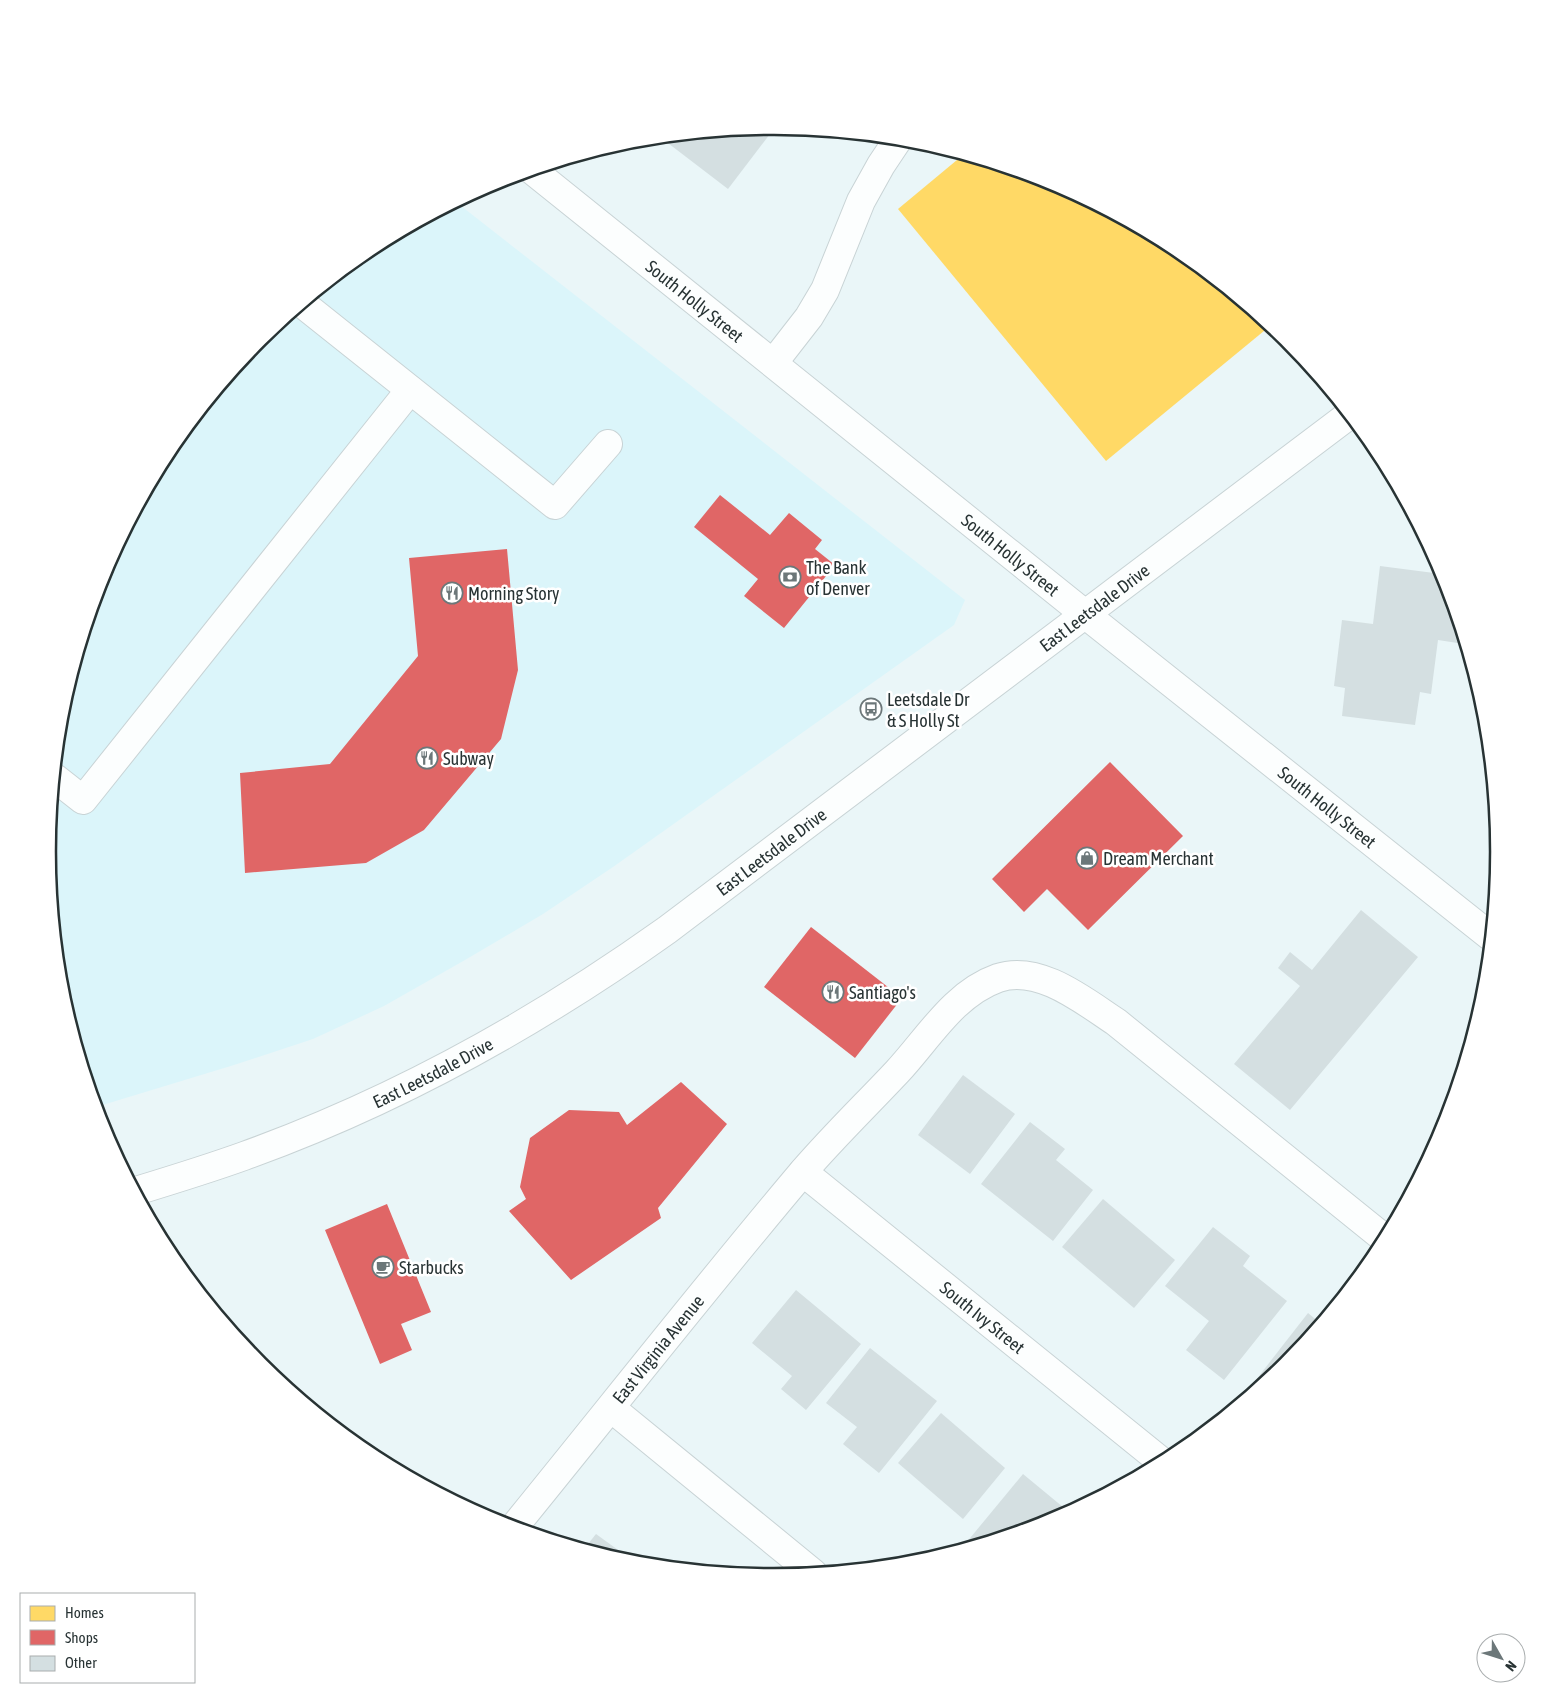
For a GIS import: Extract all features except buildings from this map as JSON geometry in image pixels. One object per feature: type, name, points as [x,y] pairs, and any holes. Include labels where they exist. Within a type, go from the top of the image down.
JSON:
[{"type":"main road","points":[[774,362],[809,317],[825,290],[861,201],[894,146]]},
{"type":"main road","name":"South Holly Street","points":[[538,175],[774,362],[1086,615],[1485,932]]},
{"type":"main road","points":[[307,307],[555,505],[608,444]]},
{"type":"main road","points":[[60,782],[83,800],[410,390]]},
{"type":"main road","name":"East Leetsdale Drive","points":[[141,1189],[244,1156],[331,1120],[433,1072],[508,1033],[576,992],[667,930],[1344,418]]},
{"type":"main road","name":"East Virginia Avenue","points":[[519,1521],[804,1172],[902,1067],[946,1014],[975,989],[999,977],[1024,975],[1047,981],[1075,994],[1116,1022],[1379,1235]]},
{"type":"main road","name":"South Ivy Street","points":[[804,1172],[1155,1457]]},
{"type":"main road","points":[[611,1408],[806,1567]]},
{"type":"shaded area","points":[[462,206],[965,600],[954,625],[613,867],[543,914],[384,1006],[313,1039],[103,1105],[94,1082],[70,991],[62,945],[56,851],[62,758],[81,666],[94,621],[130,534],[152,493],[204,415],[266,345],[300,313],[337,283],[415,231]]},
{"type":"place","name":"The Bank of Denver","points":[[790,577]]},
{"type":"place","name":"Morning Story","points":[[452,593]]},
{"type":"place","name":"Leetsdale Dr & S Holly St","points":[[871,709]]},
{"type":"place","name":"Subway","points":[[427,758]]},
{"type":"place","name":"Dream Merchant","points":[[1087,858]]},
{"type":"place","name":"Santiago's","points":[[833,992]]},
{"type":"place","name":"Starbucks","points":[[383,1267]]}]
